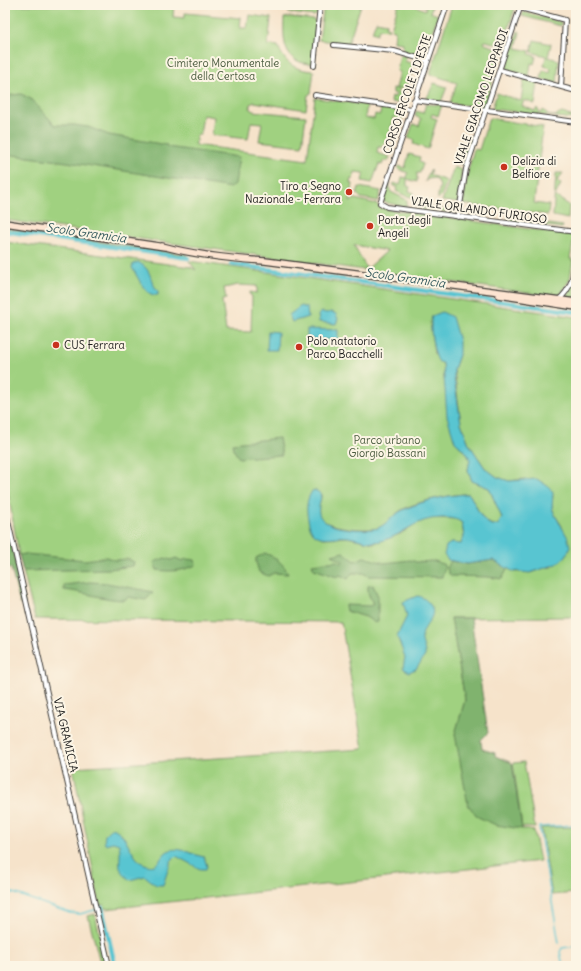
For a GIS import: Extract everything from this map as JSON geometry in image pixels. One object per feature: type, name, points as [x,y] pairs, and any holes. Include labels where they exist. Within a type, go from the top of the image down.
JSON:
[{"type":"main road","points":[[5,223],[212,254],[487,292],[506,297],[576,302]]},
{"type":"main road","points":[[561,302],[576,306]]},
{"type":"street","points":[[314,66],[320,5]]},
{"type":"street","name":"CORSO ERCOLE I D'ESTE","points":[[380,203],[447,5]]},
{"type":"street","points":[[521,7],[565,20],[560,87]]},
{"type":"street","name":"VIALE GIACOMO LEOPARDI","points":[[458,217],[466,169],[521,7]]},
{"type":"street","points":[[334,45],[394,51],[428,61]]},
{"type":"street","points":[[500,70],[576,91]]},
{"type":"street","points":[[315,95],[412,109]]},
{"type":"street","points":[[414,100],[576,122]]},
{"type":"street","name":"VIALE ORLANDO FURIOSO","points":[[380,203],[386,207],[576,232]]},
{"type":"street","points":[[561,302],[573,278],[576,254]]},
{"type":"street","name":"VIA GRAMICIA","points":[[5,508],[109,966]]},
{"type":"green space","name":"Cimitero Monumentale della Certosa","points":[[5,5],[174,5],[173,17],[185,18],[185,13],[241,18],[240,28],[247,28],[249,15],[271,18],[268,45],[278,46],[287,62],[292,65],[301,69],[314,71],[311,93],[308,95],[306,110],[254,102],[251,104],[250,109],[253,111],[306,116],[302,146],[259,141],[262,123],[251,122],[248,139],[212,135],[214,117],[203,115],[200,135],[197,135],[195,145],[307,160],[315,98],[367,105],[365,118],[374,119],[375,114],[380,115],[381,108],[405,111],[402,120],[393,117],[390,137],[395,139],[395,141],[389,139],[388,142],[383,144],[382,147],[378,147],[377,153],[390,157],[388,161],[384,160],[382,165],[379,164],[372,183],[362,181],[364,173],[355,172],[350,183],[353,184],[350,202],[355,199],[377,204],[380,208],[572,235],[574,237],[570,259],[573,259],[570,279],[561,294],[551,296],[5,220]],"holes":[[[354,245],[387,251],[367,269]]]},
{"type":"green space","points":[[287,5],[318,5],[317,14],[314,16],[290,13],[288,12]]},
{"type":"green space","points":[[324,5],[361,5],[348,44],[319,40]]},
{"type":"green space","points":[[398,5],[416,5],[425,10],[426,7],[422,5],[433,5],[430,12],[438,15],[428,44],[421,41],[418,49],[425,53],[423,57],[403,51],[403,43],[394,42],[395,30],[391,29]]},
{"type":"green space","points":[[452,5],[516,5],[503,46],[486,41],[484,42],[485,44],[502,50],[484,108],[450,103],[457,83],[430,74]]},
{"type":"green space","points":[[523,12],[561,22],[561,26],[522,16]]},
{"type":"green space","points":[[290,17],[314,20],[316,23],[312,64],[302,63],[295,60],[287,50],[284,35],[284,18]]},
{"type":"green space","points":[[376,21],[387,23],[385,27],[389,28],[388,30],[379,29],[377,34],[372,32]]},
{"type":"green space","points":[[518,31],[520,32],[516,48],[530,51],[529,54],[536,56],[534,64],[531,63],[529,76],[506,69]]},
{"type":"green space","points":[[534,40],[551,44],[548,57],[559,60],[557,83],[541,79],[543,70],[550,72],[551,68],[544,66],[546,56],[531,52]]},
{"type":"green space","points":[[400,55],[406,56],[405,61],[413,64],[412,68],[414,71],[413,75],[409,74],[406,90],[400,88],[398,92],[405,95],[399,99],[398,103],[391,102],[392,96],[395,97],[396,94],[393,93],[393,88],[398,89],[396,88],[400,72],[397,71]]},
{"type":"green space","points":[[524,79],[538,83],[535,104],[524,100],[522,106],[535,111],[537,108],[540,113],[544,110],[549,116],[555,116],[562,113],[574,117],[573,119],[492,109],[497,93],[521,101]]},
{"type":"green space","points":[[434,83],[447,87],[441,102],[426,100]]},
{"type":"green space","points":[[21,94],[31,99],[55,125],[88,127],[109,135],[167,145],[167,147],[239,157],[235,184],[231,188],[67,162],[5,154],[5,104],[11,95]]},
{"type":"green space","points":[[426,104],[442,105],[438,116],[432,114],[431,117],[437,119],[428,149],[413,144],[414,140],[408,138],[413,124],[419,126],[421,119],[415,116],[416,111],[423,113]]},
{"type":"green space","points":[[489,118],[543,127],[534,203],[549,205],[548,215],[463,204],[468,171],[474,149],[479,150]]},
{"type":"green space","points":[[470,138],[472,139],[464,165],[456,162],[461,147],[466,149]]},
{"type":"green space","points":[[409,154],[420,157],[419,162],[423,164],[420,173],[417,173],[417,182],[407,179],[407,186],[410,187],[409,191],[414,193],[412,197],[396,191],[398,187],[393,186],[394,183],[400,185],[402,177],[407,178],[408,173],[398,169],[399,166],[405,168]]},
{"type":"green space","points":[[454,167],[462,170],[458,203],[442,201]]},
{"type":"green space","points":[[430,170],[430,175],[447,181],[441,196],[438,199],[440,186],[438,181],[435,178],[428,179],[425,182]]},
{"type":"green space","points":[[556,173],[563,173],[557,181],[561,184],[555,196],[569,205],[568,219],[553,216]]},
{"type":"green space","points":[[389,184],[391,192],[407,200],[406,207],[383,202]]},
{"type":"green space","points":[[359,187],[381,191],[378,201],[361,198],[357,194]]},
{"type":"green space","points":[[419,206],[453,210],[456,213],[419,209]]},
{"type":"green space","points":[[508,218],[563,226],[562,228],[508,221]]},
{"type":"green space","points":[[5,228],[186,254],[188,256],[5,230]]},
{"type":"green space","name":"Parco urbano Giorgio Bassani","points":[[5,242],[190,267],[196,270],[189,261],[576,317],[576,617],[451,618],[465,700],[455,735],[513,827],[534,831],[540,861],[106,909],[103,904],[100,906],[73,767],[363,749],[341,622],[35,619],[19,555],[5,476]],"holes":[[[238,285],[257,286],[257,293],[250,292],[250,295],[252,296],[251,332],[226,331],[222,300],[226,299],[224,288]],[[430,322],[459,355],[454,369],[461,423],[469,444],[485,468],[497,477],[509,481],[524,479],[553,496],[552,504],[555,516],[562,526],[552,567],[528,572],[518,572],[451,543],[461,544],[464,537],[462,523],[457,519],[431,518],[421,520],[400,534],[374,543],[347,537],[323,538],[312,530],[321,494],[317,511],[319,517],[329,524],[347,528],[378,528],[406,508],[441,497],[465,494],[469,494],[480,514],[488,523],[498,525],[502,518],[489,488],[472,481],[468,470],[470,460],[466,452],[455,442],[444,379],[443,363],[434,354]]]},
{"type":"green space","points":[[576,273],[575,299],[566,298],[575,280]]},
{"type":"green space","points":[[279,438],[282,455],[239,458],[233,449],[232,443]]},
{"type":"green space","points":[[5,525],[7,525],[25,604],[20,604],[11,568],[5,568]]},
{"type":"green space","points":[[343,552],[355,561],[364,557],[384,563],[411,560],[416,562],[435,561],[443,564],[445,568],[442,577],[368,576],[363,573],[352,573],[348,579],[340,575],[337,577],[314,569],[312,564],[338,561],[341,564],[343,561],[332,555]]},
{"type":"green space","points":[[265,553],[279,561],[288,574],[274,573],[268,576],[259,572],[256,558]]},
{"type":"green space","points":[[26,554],[85,560],[106,557],[115,560],[128,559],[134,562],[133,566],[110,569],[23,571],[19,555]]},
{"type":"green space","points":[[165,558],[171,560],[176,558],[182,561],[186,559],[195,560],[196,565],[186,569],[167,571],[157,570],[154,562]]},
{"type":"green space","points":[[493,560],[508,568],[502,579],[452,576],[448,573],[447,566],[451,561],[467,564]]},
{"type":"green space","points":[[90,582],[107,583],[153,592],[146,600],[128,597],[125,600],[110,599],[64,590],[64,585]]},
{"type":"green space","points":[[373,585],[378,596],[378,622],[375,623],[366,617],[346,611],[345,605],[370,606],[373,604],[368,593],[368,586]]},
{"type":"green space","points":[[451,618],[471,618],[488,733],[481,740],[482,749],[495,753],[495,756],[512,763],[522,829],[496,825],[478,817],[468,805],[455,734],[465,700]]},
{"type":"green space","points":[[524,762],[535,828],[522,827],[513,763]]},
{"type":"green space","points":[[576,827],[576,893],[552,895],[541,828]]},
{"type":"green space","points":[[95,914],[107,966],[101,966],[88,916]]},
{"type":"water","points":[[138,262],[149,272],[158,291],[158,295],[149,293],[142,286],[132,268],[133,264]]},
{"type":"water","points":[[301,306],[307,308],[308,317],[292,322],[289,315]]},
{"type":"water","points":[[322,312],[332,312],[336,314],[338,319],[336,324],[319,322],[318,315]]},
{"type":"water","points":[[442,312],[452,317],[459,341],[459,355],[454,369],[454,378],[461,423],[469,444],[485,468],[497,477],[509,481],[537,479],[549,487],[553,493],[552,508],[568,538],[570,547],[566,556],[557,564],[530,573],[512,571],[493,560],[467,564],[448,560],[444,555],[446,546],[451,543],[461,544],[464,537],[462,523],[453,519],[442,518],[424,521],[397,535],[377,542],[369,542],[348,537],[328,538],[318,536],[313,533],[310,527],[307,515],[307,504],[313,490],[319,492],[321,496],[319,512],[321,518],[327,523],[338,527],[364,530],[378,528],[400,512],[410,507],[433,499],[465,494],[469,494],[480,515],[488,523],[498,525],[502,518],[489,488],[472,481],[468,470],[470,459],[466,452],[455,442],[447,416],[443,363],[439,362],[435,353],[431,326],[432,316]]},
{"type":"water","points":[[307,329],[338,330],[338,340],[307,339]]},
{"type":"water","points":[[268,331],[278,332],[277,350],[267,350]]},
{"type":"water","points":[[417,596],[428,602],[433,611],[422,637],[425,656],[416,669],[409,672],[403,668],[405,657],[397,636],[407,616],[403,602]]},
{"type":"water","points":[[113,828],[123,836],[137,858],[147,865],[155,865],[167,851],[175,849],[204,857],[207,866],[206,869],[200,869],[176,856],[171,861],[163,885],[156,885],[145,876],[130,880],[120,867],[119,844],[113,842],[105,844],[104,839],[106,834]]},
{"type":"waterway","name":"Scolo Gramicia","points":[[5,231],[188,258]]},
{"type":"waterway","name":"Scolo Gramicia","points":[[231,264],[576,312]]},
{"type":"waterway","points":[[559,943],[539,827],[576,825]]},
{"type":"waterway","points":[[5,890],[70,913],[80,914],[102,908]]},
{"type":"waterway","points":[[102,908],[115,966]]},
{"type":"waterway","points":[[563,966],[560,952],[562,948],[576,946]]},
{"type":"place","name":"Delizia di Belfiore","points":[[504,167]]},
{"type":"place","name":"Tiro a Segno Nazionale - Ferrara","points":[[349,192]]},
{"type":"place","name":"Porta degli Angeli","points":[[370,226]]},
{"type":"place","name":"CUS Ferrara","points":[[56,345]]},
{"type":"place","name":"Polo natatorio Parco Bacchelli","points":[[299,347]]}]
